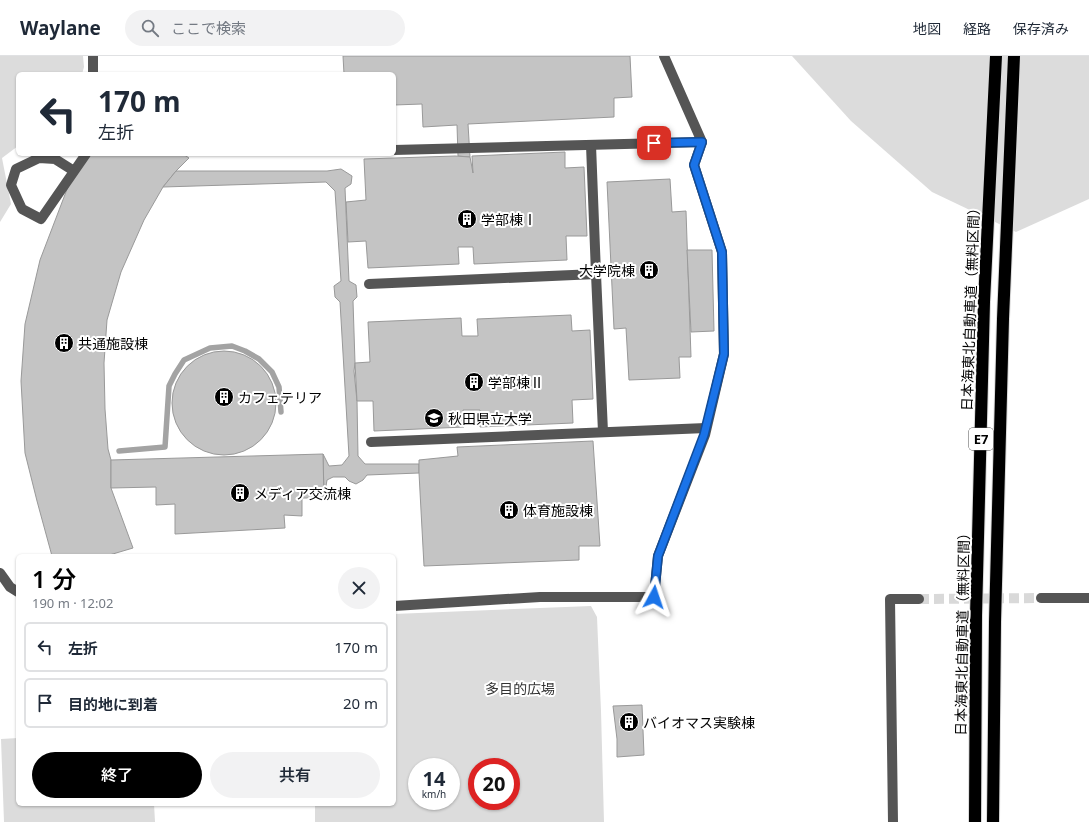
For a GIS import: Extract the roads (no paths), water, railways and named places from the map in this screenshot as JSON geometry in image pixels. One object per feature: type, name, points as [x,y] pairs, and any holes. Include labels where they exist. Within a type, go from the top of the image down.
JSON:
[{"type":"highway","name":"日本海東北自動車道（無料区間）","points":[[975,822],[976,616],[984,302],[996,56]]},
{"type":"highway","name":"E7","points":[[993,822],[995,622],[1001,367],[1014,56]]},
{"type":"street","points":[[93,56],[93,72]]},
{"type":"street","points":[[396,606],[540,597],[654,597],[658,556],[704,435],[724,354],[722,252],[694,165],[702,142],[664,56]]},
{"type":"street","points":[[396,150],[702,142]]},
{"type":"street","points":[[591,145],[603,432]]},
{"type":"street","points":[[74,171],[55,160],[39,158],[16,169],[11,185],[22,209],[41,219],[85,156]]},
{"type":"street","points":[[369,284],[596,274]]},
{"type":"street","points":[[372,442],[706,428]]},
{"type":"street","points":[[0,574],[10,587],[16,591]]},
{"type":"street","points":[[1041,598],[1089,598]]},
{"type":"street","points":[[893,822],[890,599],[919,599]]},
{"type":"waterway","points":[[119,451],[165,447],[169,386],[184,360],[210,348],[232,346],[259,359],[272,372],[279,387],[281,412]]},
{"type":"tunnel","points":[[919,599],[1041,598]]},
{"type":"place","name":"学部棟Ⅰ","points":[[467,219]]},
{"type":"place","name":"大学院棟","points":[[649,270]]},
{"type":"place","name":"共通施設棟","points":[[64,343]]},
{"type":"place","name":"学部棟Ⅱ","points":[[474,382]]},
{"type":"place","name":"カフェテリア","points":[[224,397]]},
{"type":"place","name":"秋田県立大学","points":[[434,418]]},
{"type":"place","name":"メディア交流棟","points":[[240,493]]},
{"type":"place","name":"体育施設棟","points":[[509,510]]},
{"type":"place","name":"バイオマス実験棟","points":[[629,722]]},
{"type":"park label","name":"多目的広場","points":[[520,688]]}]
